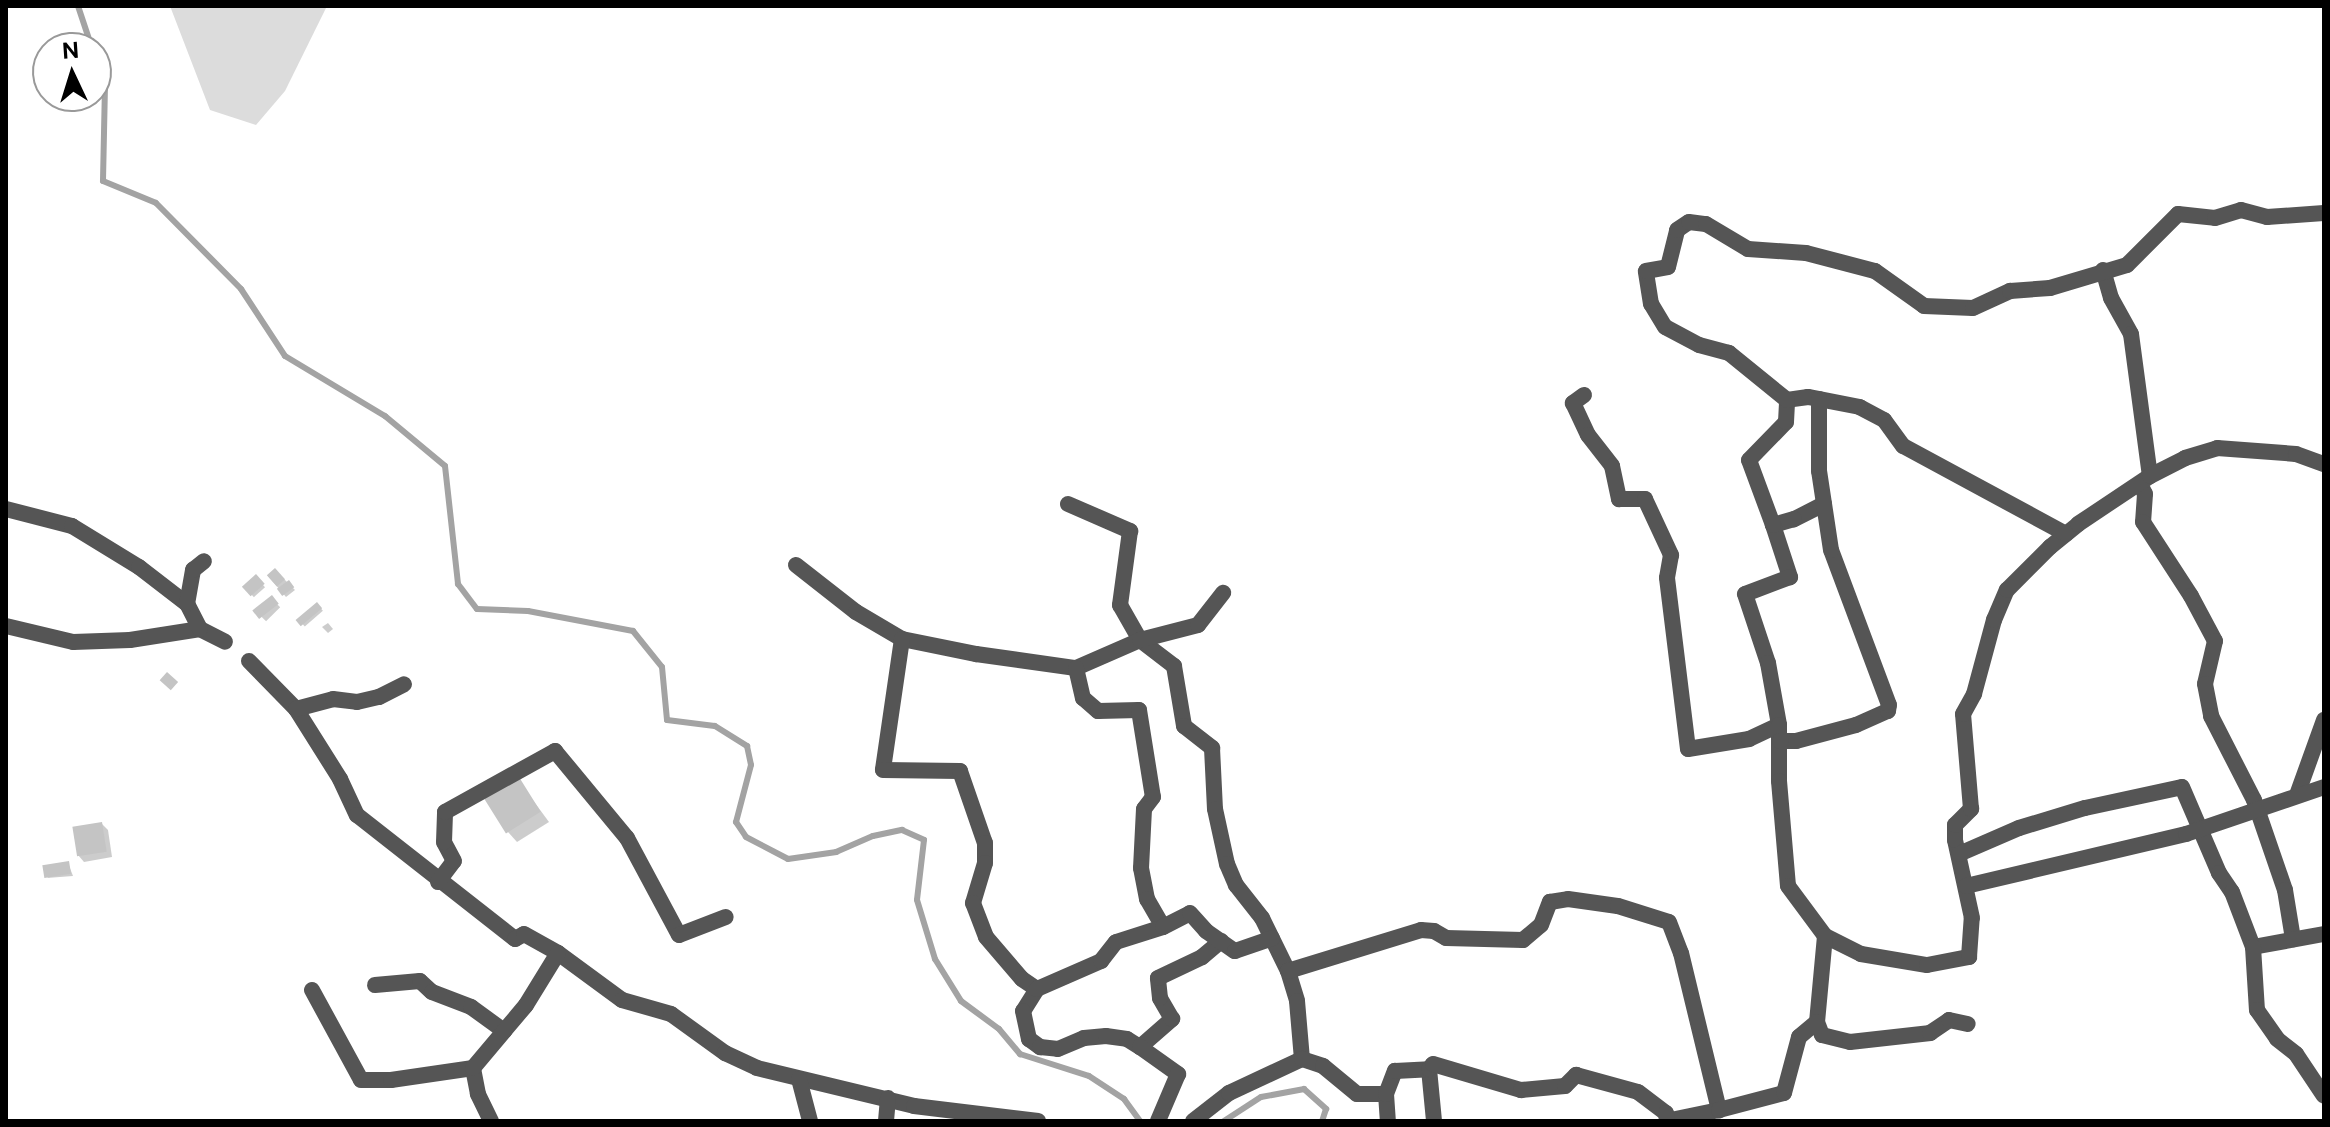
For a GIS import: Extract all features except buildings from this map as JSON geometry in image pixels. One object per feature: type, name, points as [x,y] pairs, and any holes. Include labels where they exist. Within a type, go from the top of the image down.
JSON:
[{"type":"street","points":[[2066,534],[1903,446],[1884,420],[1860,407],[1819,399],[1787,400],[1729,353],[1699,345],[1665,327],[1651,304],[1646,271],[1668,267],[1677,230],[1689,222],[1706,224],[1748,249],[1806,253],[1875,271],[1924,306],[1973,308],[2010,291],[2050,288],[2127,265],[2178,214],[2215,218],[2241,210],[2267,217],[2324,213]]},
{"type":"street","points":[[2103,270],[2111,298],[2131,334],[2145,480],[2143,522],[2191,596],[2215,641],[2205,684],[2211,716],[2256,808],[2285,890],[2293,939]]},
{"type":"street","points":[[1584,395],[1573,403],[1588,435],[1612,466],[1619,499],[1645,499],[1671,555],[1667,578],[1688,749],[1780,733],[1796,741],[1882,717],[1888,711],[1889,705],[1831,550],[1819,471],[1819,399]]},
{"type":"street","points":[[1787,400],[1786,422],[1749,460],[1790,577],[1745,594],[1768,663],[1780,733],[1779,781],[1788,886],[1825,936],[1861,954],[1927,965],[1969,957],[1972,918],[1955,825],[1971,809],[1963,714],[1974,694],[1994,620],[2007,590],[2066,534],[2145,480],[2185,458],[2217,448],[2296,454],[2324,464]]},
{"type":"street","points":[[1068,504],[1130,531],[1120,605],[1140,640],[1174,666],[1184,726],[1212,748],[1215,809],[1227,864],[1236,885],[1262,918],[1288,971],[1297,1001],[1302,1059]]},
{"type":"street","points":[[1773,525],[1794,519],[1824,504]]},
{"type":"street","points":[[6,509],[72,526],[139,567],[187,604],[200,629],[225,642]]},
{"type":"street","points":[[187,604],[193,570],[204,561]]},
{"type":"street","points":[[796,565],[856,612],[902,639],[1076,668],[1140,640],[1198,625],[1223,593]]},
{"type":"street","points":[[6,626],[73,642],[130,640],[200,629]]},
{"type":"street","points":[[902,639],[883,770],[960,771],[985,843],[985,863],[973,903],[986,937],[1022,979],[1037,989]]},
{"type":"street","points":[[249,661],[296,709],[340,779],[357,815],[438,882],[515,939],[524,934],[558,953],[622,1000],[671,1014],[737,1060],[799,1079],[888,1098],[946,1115],[1038,1121]]},
{"type":"street","points":[[1076,668],[1083,698],[1098,711],[1139,710],[1153,797],[1144,809],[1141,868],[1147,899],[1163,927]]},
{"type":"street","points":[[296,709],[333,699],[357,702],[379,697],[404,684]]},
{"type":"street","points":[[2297,795],[2324,720]]},
{"type":"street","points":[[438,882],[454,861],[444,842],[445,812],[555,751],[627,838],[679,935],[726,917]]},
{"type":"street","points":[[1959,854],[2019,828],[2085,808],[2182,787],[2253,947],[2257,1010],[2277,1039],[2296,1054],[2324,1096]]},
{"type":"street","points":[[1966,886],[2106,855],[2202,828],[2324,787]]},
{"type":"street","points":[[1288,971],[1421,930],[1434,931],[1446,938],[1523,940],[1541,925],[1550,902],[1568,899],[1618,906],[1669,922],[1681,953],[1719,1110]]},
{"type":"street","points":[[1159,1121],[1178,1074],[1127,1039],[1106,1036],[1084,1038],[1058,1049],[1040,1047],[1029,1039],[1023,1011],[1037,989],[1101,961],[1116,942],[1163,927],[1190,913],[1206,931],[1235,951],[1272,938]]},
{"type":"street","points":[[2253,947],[2324,934]]},
{"type":"street","points":[[1825,936],[1817,1022],[1822,1035],[1850,1042],[1930,1033],[1949,1020],[1968,1024]]},
{"type":"street","points":[[1140,1047],[1172,1019],[1160,998],[1158,978],[1202,957],[1221,941]]},
{"type":"street","points":[[312,990],[361,1080],[391,1080],[473,1068],[526,1005],[558,953]]},
{"type":"street","points":[[375,985],[420,981],[432,992],[471,1007],[504,1031]]},
{"type":"street","points":[[1434,1121],[1429,1069],[1433,1064],[1521,1090],[1565,1086],[1576,1075],[1638,1092],[1666,1113],[1667,1121],[1719,1110],[1784,1093],[1799,1037],[1817,1022]]},
{"type":"street","points":[[1193,1121],[1229,1093],[1302,1059],[1323,1066],[1357,1094],[1386,1094]]},
{"type":"street","points":[[473,1068],[478,1094],[491,1121]]},
{"type":"street","points":[[1388,1121],[1386,1094],[1395,1071],[1429,1069]]},
{"type":"street","points":[[799,1079],[810,1121]]},
{"type":"street","points":[[886,1121],[888,1098]]},
{"type":"shaded area","points":[[170,6],[327,6],[285,91],[256,125],[210,110]]},
{"type":"waterway","points":[[78,6],[87,32]]},
{"type":"waterway","points":[[104,112],[103,181],[156,203],[241,289],[285,356],[385,416],[445,466],[458,584],[477,609],[528,611],[633,631],[662,667],[667,720],[715,726],[747,746],[751,765],[736,822],[746,837],[788,859],[836,852],[873,836],[902,830],[924,840],[917,900],[935,959],[961,1001],[999,1029],[1020,1054],[1089,1076],[1124,1099],[1140,1121]]},
{"type":"waterway","points":[[1224,1121],[1261,1097],[1304,1089],[1326,1109],[1322,1121]]}]
